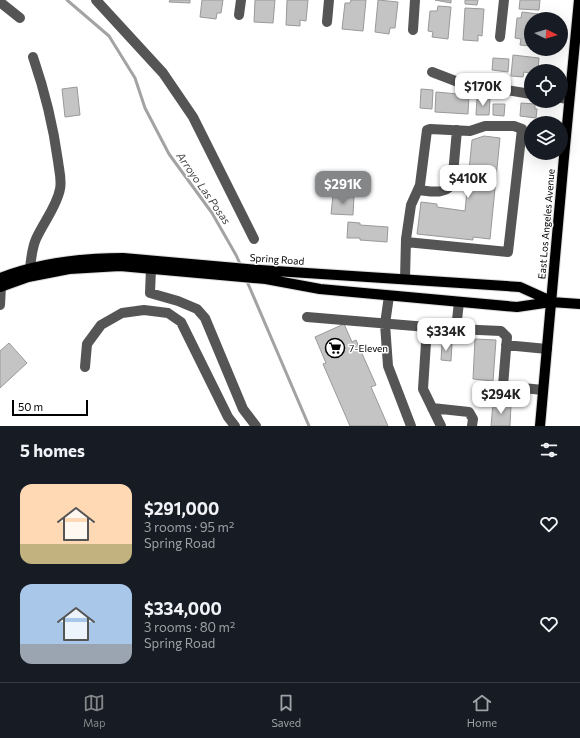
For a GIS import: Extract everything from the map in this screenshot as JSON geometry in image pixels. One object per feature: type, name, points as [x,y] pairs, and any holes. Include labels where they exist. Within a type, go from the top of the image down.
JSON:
[{"type":"main road","name":"East Los Angeles Avenue","points":[[568,78],[579,0]]},
{"type":"main road","name":"East Los Angeles Avenue","points":[[540,426],[562,160]]},
{"type":"main road","name":"Spring Road","points":[[0,284],[30,269],[64,261],[104,258],[194,268],[320,289],[389,296],[517,307],[551,302],[580,304]]},
{"type":"main road","name":"Spring Road","points":[[0,284],[69,269],[106,266],[260,270],[520,287],[551,302]]},
{"type":"street","points":[[96,0],[163,74],[193,117],[254,239]]},
{"type":"street","points":[[240,15],[241,0]]},
{"type":"street","points":[[327,22],[329,0]]},
{"type":"street","points":[[413,30],[415,0]]},
{"type":"street","points":[[500,37],[504,0]]},
{"type":"street","points":[[0,2],[20,18]]},
{"type":"street","points":[[30,269],[32,249],[49,216],[60,189],[60,176],[52,124],[42,83],[33,57]]},
{"type":"street","points":[[432,72],[458,82],[524,93]]},
{"type":"street","points":[[405,279],[406,242],[411,205],[420,185],[427,130],[470,131],[485,126],[514,126],[524,129]]},
{"type":"street","points":[[418,190],[441,192],[452,185],[457,130]]},
{"type":"street","points":[[406,242],[508,252],[524,144]]},
{"type":"street","points":[[151,268],[150,293],[178,300],[197,309],[205,318],[244,409],[256,426]]},
{"type":"street","points":[[0,284],[0,305]]},
{"type":"street","points":[[389,296],[385,324],[388,366],[411,426]]},
{"type":"street","points":[[456,329],[459,302]]},
{"type":"street","points":[[86,367],[87,344],[101,325],[122,313],[144,310],[168,313],[181,322],[228,417],[235,426]]},
{"type":"street","points":[[307,317],[385,324],[501,331],[507,338],[503,386],[543,390]]},
{"type":"street","points":[[427,327],[423,388],[441,426]]},
{"type":"street","points":[[506,345],[547,348]]},
{"type":"street","points":[[432,408],[469,412],[473,419],[472,426]]},
{"type":"building","points":[[170,0],[190,0],[190,3],[169,2]]},
{"type":"building","points":[[202,0],[223,0],[221,13],[217,13],[216,19],[200,17]]},
{"type":"building","points":[[255,0],[275,0],[273,23],[254,22]]},
{"type":"building","points":[[287,0],[308,0],[306,21],[300,20],[300,26],[286,25]]},
{"type":"building","points":[[351,0],[366,0],[363,31],[342,29],[345,3],[350,3]]},
{"type":"building","points":[[378,0],[398,2],[395,28],[390,28],[389,34],[375,32]]},
{"type":"building","points":[[435,0],[451,0],[451,3]]},
{"type":"building","points":[[465,0],[478,0],[477,5],[465,4]]},
{"type":"building","points":[[520,0],[540,0],[539,10],[519,9]]},
{"type":"building","points":[[438,6],[451,7],[448,39],[432,37],[433,32],[428,31],[430,11],[437,11]]},
{"type":"building","points":[[465,8],[484,9],[482,36],[478,35],[478,41],[463,40]]},
{"type":"building","points":[[522,12],[524,12],[524,45],[520,45],[521,39],[515,38],[517,18],[521,18]]},
{"type":"building","points":[[513,55],[539,58],[539,64],[524,64],[523,77],[511,76]]},
{"type":"building","points":[[493,58],[509,59],[508,72],[492,70]]},
{"type":"building","points":[[77,87],[80,115],[65,117],[62,89]]},
{"type":"building","points":[[421,89],[433,90],[432,109],[420,108]]},
{"type":"building","points":[[436,92],[469,95],[468,114],[435,112]]},
{"type":"building","points":[[477,98],[490,99],[489,115],[476,115]]},
{"type":"building","points":[[521,103],[524,103],[524,108],[537,109],[536,116],[520,116]]},
{"type":"building","points":[[493,104],[505,104],[504,116],[493,115]]},
{"type":"building","points":[[484,136],[500,138],[490,239],[473,237],[473,240],[417,234],[421,202],[437,204],[437,207],[465,211],[472,140]]},
{"type":"building","points":[[333,195],[354,196],[353,215],[331,214]]},
{"type":"building","points":[[348,222],[360,223],[360,225],[388,227],[387,242],[360,240],[360,238],[347,238]]},
{"type":"building","points":[[344,324],[352,342],[356,340],[376,385],[371,387],[388,426],[350,426],[323,364],[326,363],[315,337]]},
{"type":"building","points":[[475,339],[496,340],[493,381],[473,379]]},
{"type":"building","points":[[9,343],[27,363],[0,388],[0,351]]},
{"type":"building","points":[[442,343],[452,344],[451,361],[441,360]]},
{"type":"building","points":[[493,403],[511,405],[510,426],[491,426]]},
{"type":"waterway","name":"Arroyo Las Posas","points":[[67,0],[109,36],[135,78],[145,108],[169,154],[212,213],[241,266]]},
{"type":"waterway","name":"Arroyo Las Posas","points":[[246,279],[309,426]]},
{"type":"place","name":"7-Eleven","points":[[335,348]]}]
